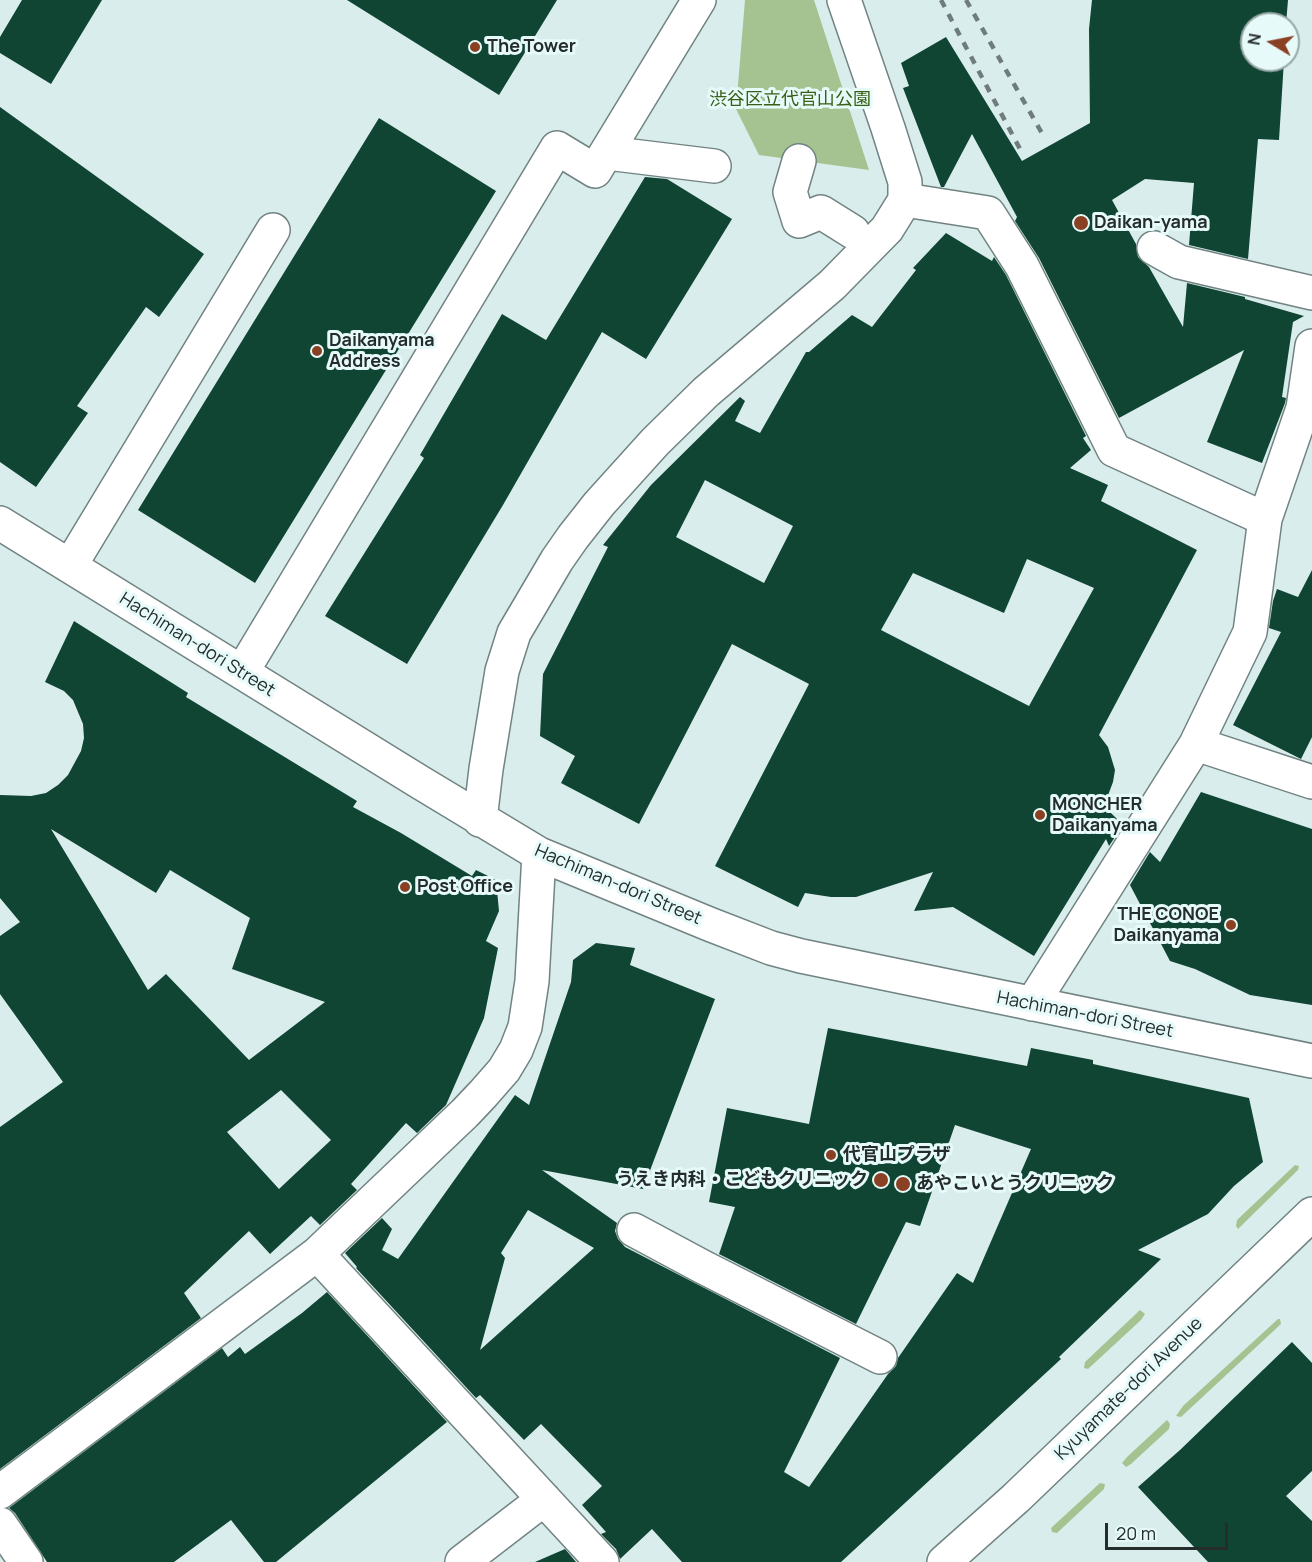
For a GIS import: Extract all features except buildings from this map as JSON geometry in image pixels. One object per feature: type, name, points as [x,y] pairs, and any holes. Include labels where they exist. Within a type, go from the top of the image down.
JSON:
[{"type":"street","points":[[242,672],[556,148],[596,171],[699,0]]},
{"type":"street","points":[[480,819],[502,671],[514,633],[557,560],[615,486],[655,442],[689,409],[832,285],[887,229],[905,200],[905,182],[844,0]]},
{"type":"street","points":[[607,153],[714,166]]},
{"type":"street","points":[[799,161],[790,192],[798,220],[821,212],[853,232]]},
{"type":"street","points":[[905,200],[988,213],[1022,266],[1113,450],[1265,519]]},
{"type":"street","points":[[70,566],[273,230]]},
{"type":"street","points":[[1154,248],[1179,262],[1312,293]]},
{"type":"street","points":[[1032,1004],[1196,744],[1250,632],[1265,519],[1308,410],[1312,346]]},
{"type":"street","name":"Hachiman-dori Street","points":[[0,523],[539,854],[771,948],[801,956],[1312,1060]]},
{"type":"street","points":[[1196,744],[1312,782]]},
{"type":"street","points":[[0,1492],[317,1254],[465,1113],[504,1070],[516,1050],[525,1027],[531,993],[539,854]]},
{"type":"street","name":"Kyuyamate-dori Avenue","points":[[944,1562],[1016,1498],[1312,1214]]},
{"type":"street","points":[[634,1230],[880,1357]]},
{"type":"street","points":[[317,1254],[602,1562]]},
{"type":"street","points":[[462,1562],[544,1499]]},
{"type":"street","points":[[0,1524],[26,1562]]},
{"type":"green space","name":"渋谷区立代官山公園","points":[[745,0],[814,0],[869,170],[759,155],[736,109]]},
{"type":"green space","points":[[1295,1165],[1299,1166],[1298,1170],[1238,1229],[1237,1220]]},
{"type":"green space","points":[[1140,1310],[1145,1314],[1141,1320],[1088,1369],[1084,1368],[1085,1362]]},
{"type":"green space","points":[[1278,1319],[1281,1324],[1181,1417],[1176,1416],[1183,1406]]},
{"type":"green space","points":[[1167,1420],[1170,1424],[1169,1429],[1126,1467],[1122,1463],[1127,1457]]},
{"type":"green space","points":[[1100,1483],[1105,1484],[1104,1489],[1057,1533],[1052,1532],[1051,1528]]},
{"type":"railway","points":[[941,0],[1020,149]]},
{"type":"railway","points":[[966,0],[1043,135]]},
{"type":"place","name":"The Tower","points":[[475,47]]},
{"type":"place","name":"Daikan-yama","points":[[1081,223]]},
{"type":"place","name":"Daikanyama Address","points":[[317,351]]},
{"type":"place","name":"MONCHER Daikanyama","points":[[1040,815]]},
{"type":"place","name":"Post Office","points":[[405,887]]},
{"type":"place","name":"THE CONOE Daikanyama","points":[[1231,925]]},
{"type":"place","name":"代官山プラザ","points":[[831,1155]]},
{"type":"place","name":"うえき内科・こどもクリニック","points":[[881,1180]]},
{"type":"place","name":"あやこいとうクリニック","points":[[903,1184]]}]
